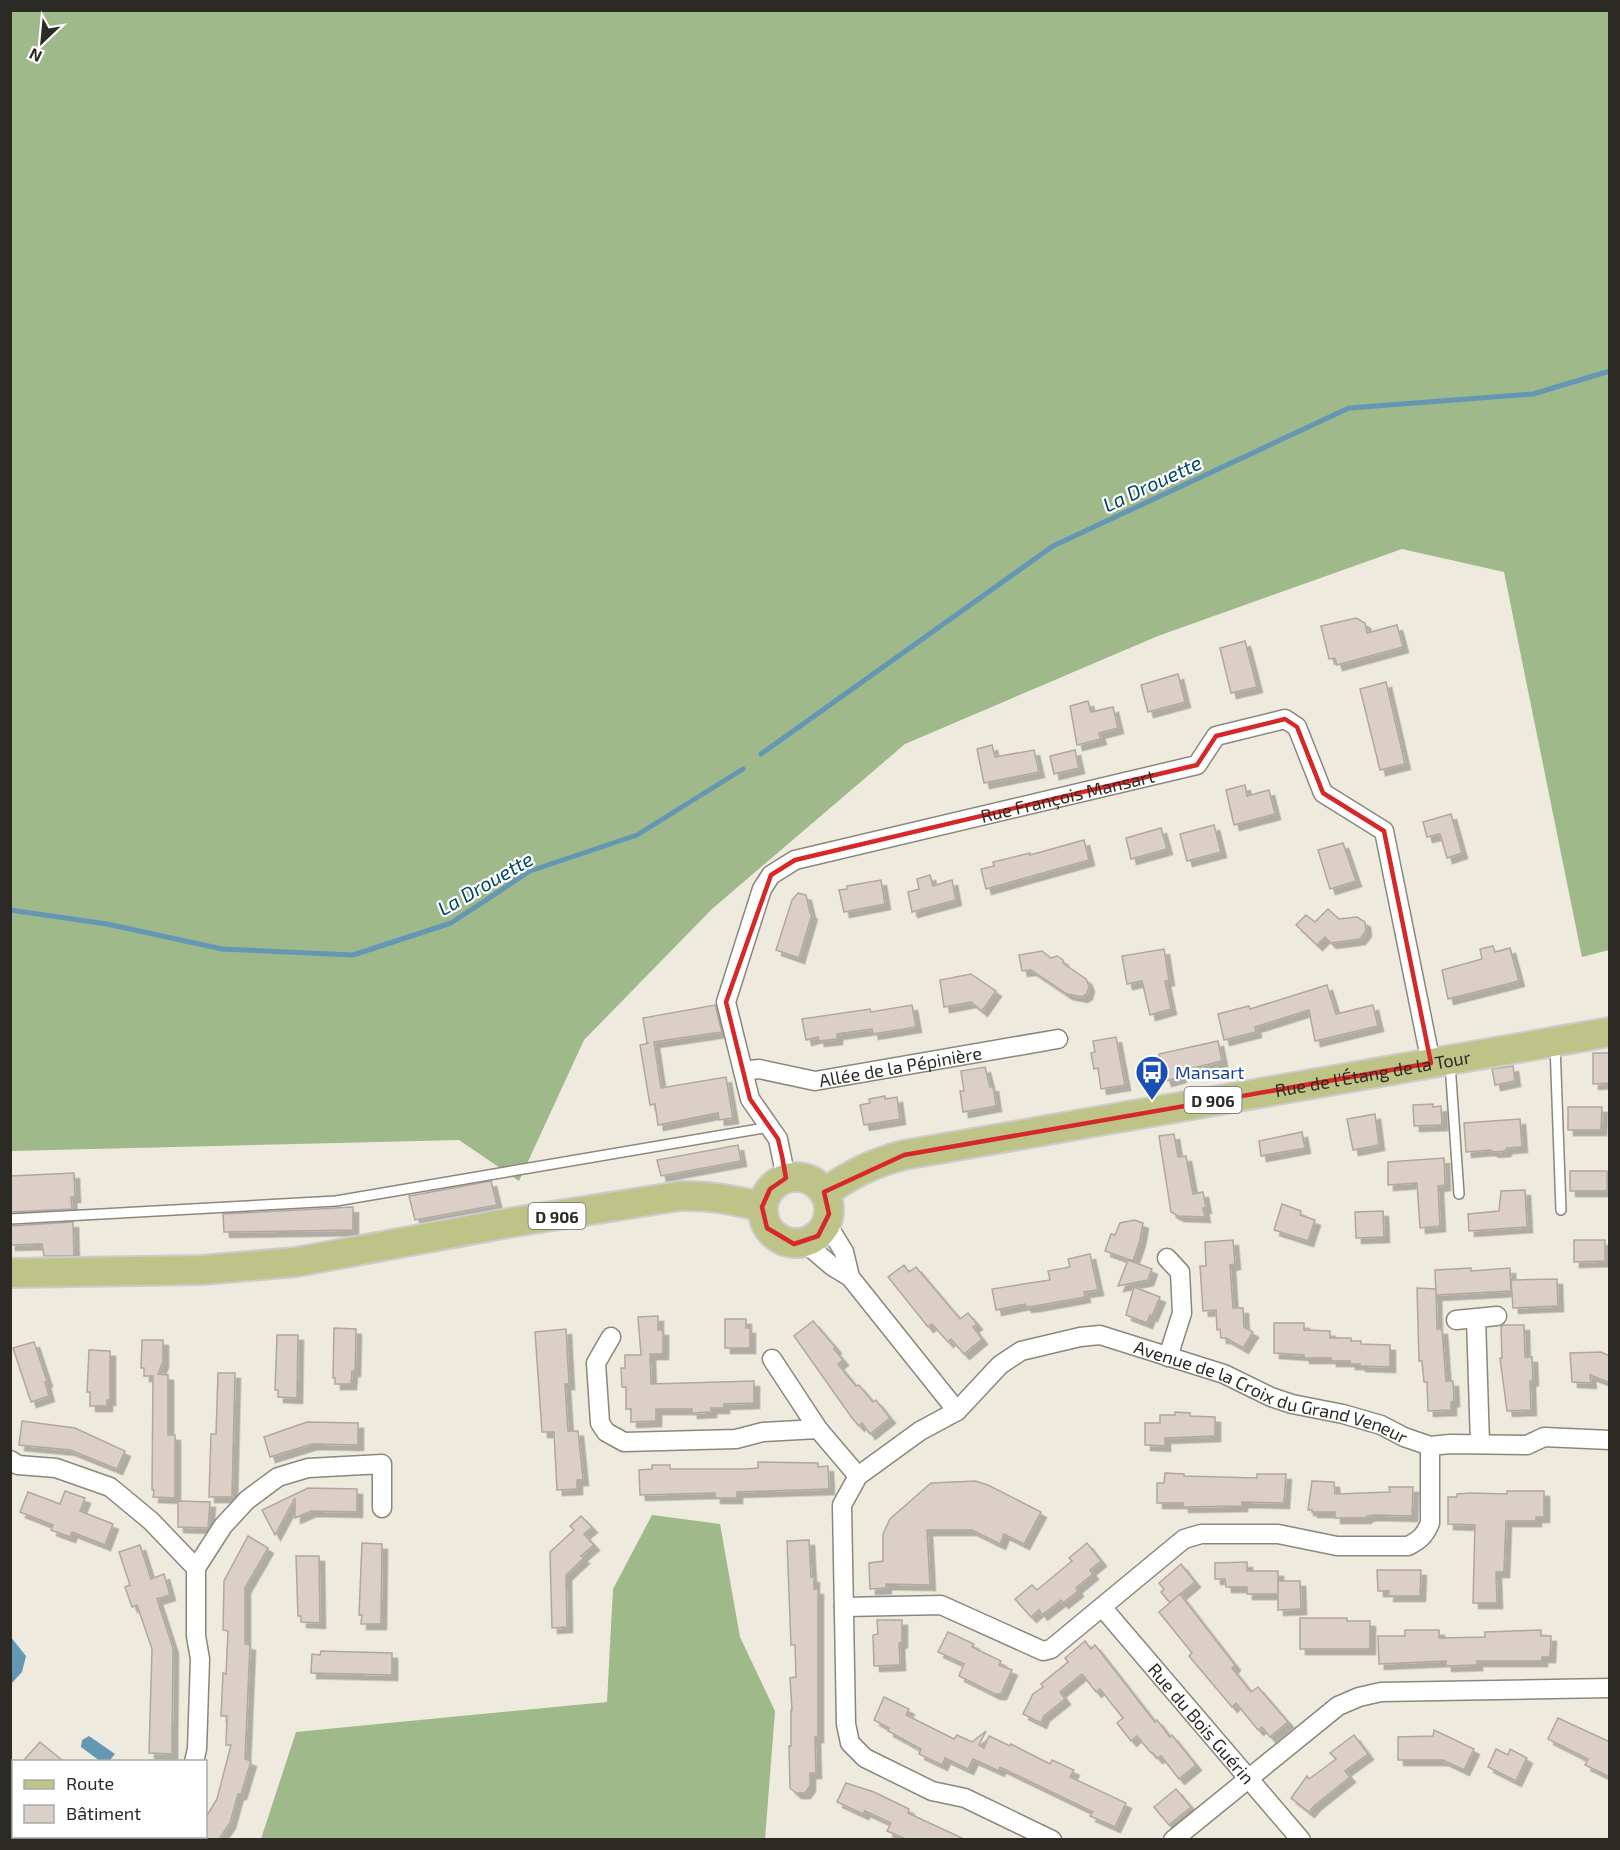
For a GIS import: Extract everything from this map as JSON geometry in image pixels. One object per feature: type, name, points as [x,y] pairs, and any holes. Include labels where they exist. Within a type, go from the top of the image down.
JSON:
[{"type":"main road","name":"Rue de l'Étang de la Tour","points":[[825,1193],[871,1166],[904,1155],[1610,1032]]},
{"type":"main road","points":[[786,1178],[808,1179],[825,1193],[829,1203],[829,1214],[827,1224],[818,1236],[805,1243],[794,1244],[783,1242],[767,1228],[762,1207],[770,1189],[786,1178]]},
{"type":"main road","name":"D 906","points":[[10,1273],[202,1269],[296,1262],[508,1223],[680,1196],[703,1195],[762,1207]]},
{"type":"street","name":"Rue François Mansart","points":[[786,1178],[778,1139],[750,1099],[726,1002],[762,889],[771,875],[795,860],[1197,765],[1216,736],[1286,719],[1297,728],[1323,793],[1384,831],[1440,1062]]},
{"type":"street","name":"Allée de la Pépinière","points":[[743,1071],[759,1069],[815,1081],[1058,1039]]},
{"type":"street","points":[[827,1224],[844,1252],[850,1277]]},
{"type":"street","points":[[805,1243],[832,1266],[850,1277],[957,1411]]},
{"type":"street","points":[[1167,1258],[1180,1272],[1182,1313],[1168,1357]]},
{"type":"street","points":[[1456,1320],[1497,1316]]},
{"type":"street","points":[[1476,1318],[1480,1444]]},
{"type":"street","name":"Avenue de la Croix du Grand Veneur","points":[[1053,1839],[965,1798],[932,1791],[865,1758],[850,1743],[846,1724],[842,1504],[858,1476],[920,1431],[957,1411],[1000,1365],[1021,1351],[1080,1337],[1100,1335],[1224,1374],[1271,1397],[1371,1422],[1430,1446],[1527,1445],[1544,1437],[1610,1440]]},
{"type":"street","points":[[611,1337],[596,1363],[600,1423],[606,1432],[624,1442],[736,1439],[763,1431],[818,1429]]},
{"type":"street","points":[[772,1359],[818,1429],[858,1476]]},
{"type":"street","points":[[844,1607],[941,1605],[1043,1651],[1051,1649],[1184,1539],[1201,1534],[1278,1534],[1337,1546],[1408,1546],[1418,1541],[1425,1535],[1430,1523],[1430,1446]]},
{"type":"street","points":[[10,1460],[18,1465],[56,1468],[110,1487],[150,1521],[196,1568]]},
{"type":"street","points":[[194,1760],[197,1749],[200,1659],[196,1636],[196,1568],[223,1526],[248,1500],[278,1477],[308,1468],[382,1464],[382,1508]]},
{"type":"street","name":"Rue du Bois Guérin","points":[[1102,1607],[1301,1839]]},
{"type":"street","points":[[1173,1839],[1338,1706],[1359,1697],[1382,1692],[1610,1688]]},
{"type":"lane","points":[[1555,1041],[1561,1210]]},
{"type":"lane","points":[[1440,1062],[1459,1194]]},
{"type":"lane","points":[[10,1219],[336,1201],[770,1127]]},
{"type":"highlighted area","points":[[1285,719],[1297,727],[1323,793],[1384,831],[1431,1063],[904,1155],[824,1192],[829,1214],[818,1236],[794,1244],[767,1228],[762,1207],[770,1189],[786,1178],[778,1139],[750,1099],[726,1002],[771,875],[795,860],[1197,765],[1216,736]]},
{"type":"green space","points":[[10,11],[1609,11],[1609,950],[1582,957],[1504,572],[1402,549],[1158,636],[905,744],[712,909],[584,1040],[519,1181],[459,1140],[11,1151]]},
{"type":"green space","points":[[652,1515],[720,1524],[740,1637],[775,1711],[765,1839],[261,1839],[296,1732],[607,1702],[613,1589]]},
{"type":"water","points":[[10,1636],[26,1656],[22,1672],[11,1684]]},
{"type":"water","points":[[89,1736],[115,1754],[110,1760],[99,1760],[81,1747],[82,1740]]},
{"type":"building","points":[[1356,618],[1365,623],[1367,633],[1397,625],[1403,647],[1337,665],[1335,658],[1329,659],[1321,626]]},
{"type":"building","points":[[1245,641],[1257,687],[1231,693],[1220,648]]},
{"type":"building","points":[[1178,674],[1185,702],[1148,712],[1141,685]]},
{"type":"building","points":[[1386,682],[1405,764],[1380,770],[1360,689]]},
{"type":"building","points":[[1088,701],[1091,712],[1113,707],[1118,728],[1099,733],[1101,739],[1077,745],[1070,706]]},
{"type":"building","points":[[992,745],[995,757],[1034,750],[1039,772],[984,783],[977,749]]},
{"type":"building","points":[[1075,750],[1079,768],[1054,774],[1050,756]]},
{"type":"building","points":[[1245,785],[1247,796],[1269,790],[1275,814],[1234,825],[1226,790]]},
{"type":"building","points":[[1451,814],[1462,853],[1447,858],[1440,834],[1427,837],[1423,822]]},
{"type":"building","points":[[1214,825],[1221,852],[1187,861],[1180,834]]},
{"type":"building","points":[[1161,828],[1167,849],[1131,859],[1126,838]]},
{"type":"building","points":[[1084,840],[1089,860],[986,889],[981,869],[994,866],[993,862],[1030,853],[1030,855]]},
{"type":"building","points":[[1343,843],[1356,881],[1330,889],[1318,850]]},
{"type":"building","points":[[930,875],[933,886],[952,880],[956,900],[912,912],[908,892],[919,889],[917,879]]},
{"type":"building","points":[[881,880],[885,904],[844,912],[839,890],[847,889],[847,886]]},
{"type":"building","points":[[798,893],[806,895],[812,914],[799,958],[776,950],[792,900]]},
{"type":"building","points":[[1328,909],[1339,919],[1357,917],[1365,922],[1366,931],[1360,939],[1331,943],[1325,937],[1317,945],[1296,925],[1306,915],[1315,922]]},
{"type":"building","points":[[1493,946],[1495,952],[1510,948],[1519,981],[1448,999],[1442,970],[1482,959],[1480,949]]},
{"type":"building","points":[[1164,949],[1169,980],[1165,981],[1171,1009],[1150,1015],[1142,981],[1127,984],[1122,956]]},
{"type":"building","points":[[1042,951],[1051,958],[1057,956],[1086,979],[1089,986],[1087,994],[1082,997],[1067,994],[1031,970],[1022,971],[1019,955]]},
{"type":"building","points":[[971,974],[996,991],[982,1011],[971,1002],[944,1007],[940,980]]},
{"type":"building","points":[[1327,985],[1336,1014],[1373,1005],[1378,1026],[1315,1041],[1309,1010],[1255,1027],[1256,1032],[1224,1040],[1218,1014],[1249,1006],[1250,1009]]},
{"type":"building","points":[[715,1005],[722,1032],[654,1042],[661,1088],[726,1077],[733,1118],[719,1120],[718,1113],[658,1125],[655,1104],[650,1105],[640,1045],[649,1043],[647,1043],[643,1018]]},
{"type":"building","points":[[912,1005],[916,1027],[873,1034],[872,1029],[837,1034],[837,1039],[819,1041],[818,1037],[806,1040],[802,1019]]},
{"type":"building","points":[[1116,1037],[1125,1085],[1101,1089],[1098,1068],[1094,1069],[1091,1053],[1095,1052],[1093,1041]]},
{"type":"building","points":[[1218,1041],[1222,1061],[1180,1071],[1181,1077],[1166,1081],[1159,1054]]},
{"type":"building","points":[[1593,1053],[1610,1053],[1610,1083],[1593,1084]]},
{"type":"building","points":[[1513,1066],[1515,1081],[1495,1085],[1492,1069]]},
{"type":"building","points":[[985,1067],[990,1087],[993,1086],[996,1106],[963,1112],[960,1091],[964,1091],[961,1071]]},
{"type":"building","points":[[885,1096],[885,1099],[897,1097],[900,1119],[864,1125],[860,1105],[870,1103],[869,1099]]},
{"type":"building","points":[[1433,1104],[1433,1107],[1441,1106],[1442,1125],[1414,1126],[1413,1105]]},
{"type":"building","points":[[1568,1107],[1602,1107],[1601,1130],[1568,1130]]},
{"type":"building","points":[[1375,1114],[1379,1145],[1353,1150],[1347,1119]]},
{"type":"building","points":[[1520,1119],[1522,1147],[1494,1152],[1490,1150],[1466,1152],[1464,1123]]},
{"type":"building","points":[[1302,1132],[1305,1148],[1261,1156],[1259,1141]]},
{"type":"building","points":[[1174,1134],[1178,1157],[1186,1156],[1193,1194],[1203,1192],[1205,1217],[1178,1216],[1171,1212],[1159,1136]]},
{"type":"building","points":[[738,1145],[741,1161],[661,1176],[657,1160]]},
{"type":"building","points":[[1444,1158],[1445,1185],[1438,1186],[1440,1226],[1420,1228],[1417,1183],[1388,1185],[1388,1162]]},
{"type":"building","points":[[1570,1171],[1607,1171],[1607,1191],[1570,1191]]},
{"type":"building","points":[[74,1173],[75,1197],[71,1197],[72,1209],[10,1212],[10,1176]]},
{"type":"building","points":[[491,1181],[497,1205],[415,1220],[409,1196]]},
{"type":"building","points":[[1525,1190],[1527,1227],[1469,1231],[1468,1214],[1499,1211],[1501,1191]]},
{"type":"building","points":[[1282,1204],[1301,1211],[1300,1215],[1315,1220],[1308,1241],[1274,1230]]},
{"type":"building","points":[[353,1207],[353,1230],[224,1232],[223,1214]]},
{"type":"building","points":[[1383,1211],[1384,1237],[1356,1238],[1355,1212]]},
{"type":"building","points":[[1134,1220],[1143,1223],[1133,1261],[1105,1251],[1111,1234],[1115,1235],[1120,1223]]},
{"type":"building","points":[[73,1222],[74,1256],[44,1256],[42,1244],[10,1245],[10,1226]]},
{"type":"building","points":[[1233,1240],[1235,1264],[1230,1265],[1233,1308],[1243,1308],[1244,1327],[1253,1332],[1243,1348],[1226,1338],[1221,1338],[1220,1329],[1217,1330],[1216,1310],[1203,1311],[1200,1266],[1206,1266],[1205,1242]]},
{"type":"building","points":[[1574,1240],[1605,1240],[1605,1261],[1574,1262]]},
{"type":"building","points":[[1090,1254],[1098,1290],[1084,1292],[1085,1297],[996,1310],[992,1289],[1050,1280],[1048,1271],[1070,1267],[1068,1259]]},
{"type":"building","points":[[1128,1260],[1152,1269],[1148,1280],[1118,1286]]},
{"type":"building","points":[[904,1265],[909,1272],[916,1267],[960,1319],[968,1313],[977,1324],[973,1327],[982,1339],[964,1354],[951,1339],[948,1342],[932,1324],[928,1327],[888,1277]]},
{"type":"building","points":[[1471,1268],[1471,1271],[1510,1268],[1511,1291],[1436,1295],[1435,1270]]},
{"type":"building","points":[[1557,1279],[1558,1306],[1513,1308],[1511,1280]]},
{"type":"building","points":[[1134,1287],[1160,1297],[1147,1323],[1126,1315]]},
{"type":"building","points":[[1417,1288],[1436,1289],[1437,1329],[1442,1329],[1446,1381],[1453,1381],[1454,1401],[1451,1402],[1451,1410],[1428,1411],[1427,1382],[1424,1382],[1422,1361],[1419,1361]]},
{"type":"building","points":[[658,1316],[658,1330],[663,1330],[663,1354],[650,1354],[651,1384],[754,1381],[754,1403],[724,1404],[724,1408],[711,1408],[711,1412],[692,1413],[692,1409],[656,1409],[656,1421],[631,1422],[631,1409],[626,1409],[626,1387],[622,1387],[621,1368],[625,1368],[625,1355],[641,1355],[638,1317]]},
{"type":"building","points":[[725,1319],[746,1319],[746,1328],[750,1328],[750,1348],[725,1348]]},
{"type":"building","points":[[813,1321],[843,1360],[838,1364],[856,1386],[859,1385],[873,1402],[876,1400],[890,1418],[870,1434],[862,1423],[859,1426],[852,1418],[794,1336]]},
{"type":"building","points":[[1274,1323],[1304,1323],[1304,1330],[1330,1331],[1330,1338],[1351,1338],[1351,1341],[1361,1341],[1361,1344],[1390,1345],[1390,1367],[1360,1366],[1360,1364],[1350,1364],[1350,1361],[1331,1361],[1331,1358],[1304,1358],[1304,1355],[1274,1353]]},
{"type":"building","points":[[1524,1325],[1525,1357],[1532,1357],[1531,1410],[1507,1411],[1500,1358],[1502,1358],[1501,1326]]},
{"type":"building","points":[[334,1328],[356,1329],[355,1371],[352,1371],[351,1384],[335,1384],[335,1378],[333,1378]]},
{"type":"building","points":[[566,1329],[569,1384],[565,1384],[568,1431],[578,1431],[583,1480],[577,1480],[577,1489],[557,1490],[554,1432],[542,1432],[535,1332]]},
{"type":"building","points":[[277,1335],[298,1335],[297,1398],[278,1397],[278,1390],[275,1390]]},
{"type":"building","points":[[142,1340],[163,1340],[163,1362],[158,1374],[168,1375],[168,1435],[175,1435],[175,1498],[153,1497],[153,1376],[144,1376],[144,1368],[141,1368]]},
{"type":"building","points":[[34,1342],[47,1381],[45,1382],[49,1396],[31,1402],[13,1348]]},
{"type":"building","points":[[89,1350],[110,1351],[110,1400],[107,1400],[107,1406],[90,1406],[90,1392],[87,1392]]},
{"type":"building","points":[[1601,1352],[1610,1356],[1610,1383],[1590,1375],[1591,1383],[1572,1382],[1570,1353]]},
{"type":"building","points":[[218,1373],[235,1373],[232,1497],[209,1497],[211,1434],[216,1434]]},
{"type":"building","points":[[1175,1412],[1190,1413],[1190,1416],[1215,1417],[1215,1436],[1165,1438],[1165,1446],[1145,1445],[1145,1423],[1160,1423],[1160,1415],[1175,1415]]},
{"type":"building","points":[[22,1421],[75,1428],[125,1451],[117,1469],[70,1450],[19,1445]]},
{"type":"building","points":[[307,1422],[358,1423],[358,1445],[312,1444],[270,1457],[264,1437]]},
{"type":"building","points":[[758,1462],[818,1463],[818,1467],[828,1466],[829,1489],[737,1492],[737,1498],[715,1498],[715,1493],[640,1495],[639,1470],[652,1469],[652,1465],[670,1465],[670,1469],[746,1469],[758,1468]]},
{"type":"building","points":[[1165,1473],[1184,1474],[1184,1476],[1257,1478],[1257,1474],[1286,1474],[1284,1503],[1242,1502],[1242,1506],[1183,1507],[1183,1503],[1157,1503],[1157,1483],[1164,1483]]},
{"type":"building","points":[[975,1481],[988,1485],[1041,1512],[1024,1544],[1004,1534],[1000,1544],[972,1530],[927,1530],[930,1585],[886,1584],[886,1588],[870,1589],[869,1563],[883,1561],[883,1534],[890,1519],[931,1483]]},
{"type":"building","points":[[1312,1481],[1334,1482],[1335,1494],[1390,1492],[1389,1487],[1413,1487],[1412,1516],[1375,1515],[1366,1518],[1335,1518],[1335,1512],[1312,1512],[1308,1510]]},
{"type":"building","points":[[308,1488],[357,1489],[357,1512],[311,1511],[295,1518],[295,1498],[275,1535],[262,1510]]},
{"type":"building","points":[[65,1491],[85,1498],[80,1511],[113,1524],[105,1545],[72,1532],[70,1537],[51,1530],[53,1525],[20,1512],[28,1492],[60,1504]]},
{"type":"building","points":[[1507,1491],[1544,1491],[1544,1517],[1536,1517],[1536,1521],[1506,1521],[1504,1572],[1496,1572],[1497,1603],[1473,1603],[1475,1525],[1448,1524],[1448,1497],[1471,1493],[1507,1494]]},
{"type":"building","points":[[178,1501],[210,1502],[208,1528],[178,1527]]},
{"type":"building","points":[[581,1516],[592,1527],[584,1534],[594,1545],[581,1556],[584,1558],[566,1575],[567,1627],[552,1628],[550,1552],[574,1530],[570,1526]]},
{"type":"building","points":[[248,1536],[268,1548],[245,1588],[245,1644],[250,1645],[245,1759],[251,1761],[230,1823],[219,1839],[206,1839],[207,1815],[217,1799],[231,1745],[226,1745],[227,1716],[221,1716],[228,1631],[223,1630],[224,1581]]},
{"type":"building","points":[[809,1540],[811,1577],[814,1577],[814,1589],[818,1589],[818,1737],[815,1737],[816,1773],[810,1773],[810,1786],[805,1793],[796,1793],[790,1788],[789,1746],[791,1746],[792,1710],[790,1678],[796,1677],[795,1645],[791,1645],[787,1541]]},
{"type":"building","points":[[362,1543],[382,1544],[381,1624],[361,1624],[362,1615],[359,1615]]},
{"type":"building","points":[[1087,1543],[1101,1561],[1090,1570],[1093,1574],[1063,1603],[1061,1600],[1042,1615],[1039,1610],[1031,1617],[1015,1599],[1032,1585],[1037,1590],[1072,1561],[1069,1558]]},
{"type":"building","points":[[140,1545],[151,1579],[164,1574],[170,1595],[157,1599],[173,1648],[172,1754],[149,1753],[152,1649],[137,1605],[132,1607],[125,1587],[130,1585],[119,1552]]},
{"type":"building","points":[[296,1556],[319,1556],[320,1623],[301,1622],[301,1616],[298,1616]]},
{"type":"building","points":[[1247,1562],[1247,1571],[1278,1571],[1278,1594],[1247,1594],[1247,1587],[1226,1587],[1225,1579],[1215,1579],[1215,1563]]},
{"type":"building","points":[[1181,1564],[1195,1582],[1170,1603],[1161,1592],[1164,1589],[1159,1583]]},
{"type":"building","points":[[1377,1570],[1421,1570],[1420,1596],[1388,1596],[1389,1591],[1378,1591]]},
{"type":"building","points":[[1278,1581],[1300,1581],[1301,1609],[1278,1610]]},
{"type":"building","points":[[1180,1594],[1235,1665],[1232,1668],[1251,1692],[1258,1687],[1288,1722],[1270,1737],[1262,1727],[1258,1730],[1236,1703],[1232,1707],[1189,1656],[1192,1653],[1159,1612]]},
{"type":"building","points":[[1300,1618],[1347,1618],[1347,1621],[1370,1621],[1370,1649],[1300,1649]]},
{"type":"building","points":[[877,1620],[902,1620],[902,1642],[899,1643],[900,1665],[874,1666],[873,1635],[878,1634]]},
{"type":"building","points":[[1405,1630],[1439,1630],[1439,1638],[1485,1637],[1485,1632],[1541,1630],[1541,1636],[1551,1636],[1550,1657],[1542,1657],[1542,1661],[1477,1661],[1477,1665],[1446,1666],[1446,1661],[1379,1664],[1378,1636],[1405,1636]]},
{"type":"building","points":[[948,1632],[974,1644],[972,1647],[1001,1661],[999,1665],[1012,1670],[1001,1694],[995,1694],[959,1676],[964,1664],[938,1652]]},
{"type":"building","points":[[1085,1641],[1091,1649],[1095,1645],[1155,1722],[1157,1720],[1170,1737],[1172,1735],[1196,1765],[1179,1779],[1161,1756],[1157,1758],[1151,1753],[1137,1736],[1131,1741],[1117,1723],[1123,1718],[1100,1689],[1096,1692],[1082,1674],[1060,1692],[1065,1699],[1044,1716],[1041,1723],[1023,1714],[1033,1694],[1043,1687],[1041,1684],[1068,1662],[1065,1658]]},
{"type":"building","points":[[321,1651],[392,1653],[392,1675],[311,1673],[312,1654],[320,1655]]},
{"type":"building","points":[[884,1697],[909,1709],[906,1715],[954,1739],[957,1735],[972,1742],[986,1731],[979,1745],[984,1748],[989,1736],[1010,1746],[1011,1744],[1050,1764],[1052,1760],[1074,1770],[1070,1777],[1126,1803],[1115,1827],[1090,1816],[1093,1812],[1000,1767],[999,1771],[973,1759],[968,1769],[945,1758],[942,1765],[919,1754],[921,1749],[888,1731],[889,1728],[874,1720]]},
{"type":"building","points":[[1558,1718],[1610,1742],[1610,1777],[1585,1765],[1588,1759],[1548,1739]]},
{"type":"building","points":[[1434,1730],[1474,1749],[1464,1770],[1443,1760],[1398,1760],[1398,1737],[1433,1736]]},
{"type":"building","points":[[1354,1735],[1368,1754],[1345,1771],[1350,1777],[1309,1812],[1291,1798],[1307,1776],[1309,1779],[1336,1759],[1330,1753]]},
{"type":"building","points":[[40,1742],[62,1760],[24,1760]]},
{"type":"building","points":[[1496,1749],[1508,1755],[1510,1749],[1527,1758],[1516,1781],[1488,1767]]},
{"type":"building","points":[[846,1783],[874,1792],[909,1809],[908,1813],[964,1839],[906,1839],[887,1831],[891,1823],[837,1802]]},
{"type":"building","points":[[1176,1789],[1191,1807],[1169,1825],[1154,1807]]},
{"type":"waterway","name":"La Drouette","points":[[761,754],[1053,546],[1349,408],[1533,394],[1610,371]]},
{"type":"waterway","name":"La Drouette","points":[[10,910],[107,924],[222,949],[353,955],[451,923],[530,871],[637,835],[743,769]]},
{"type":"place","name":"Mansart","points":[[1152,1101]]}]
